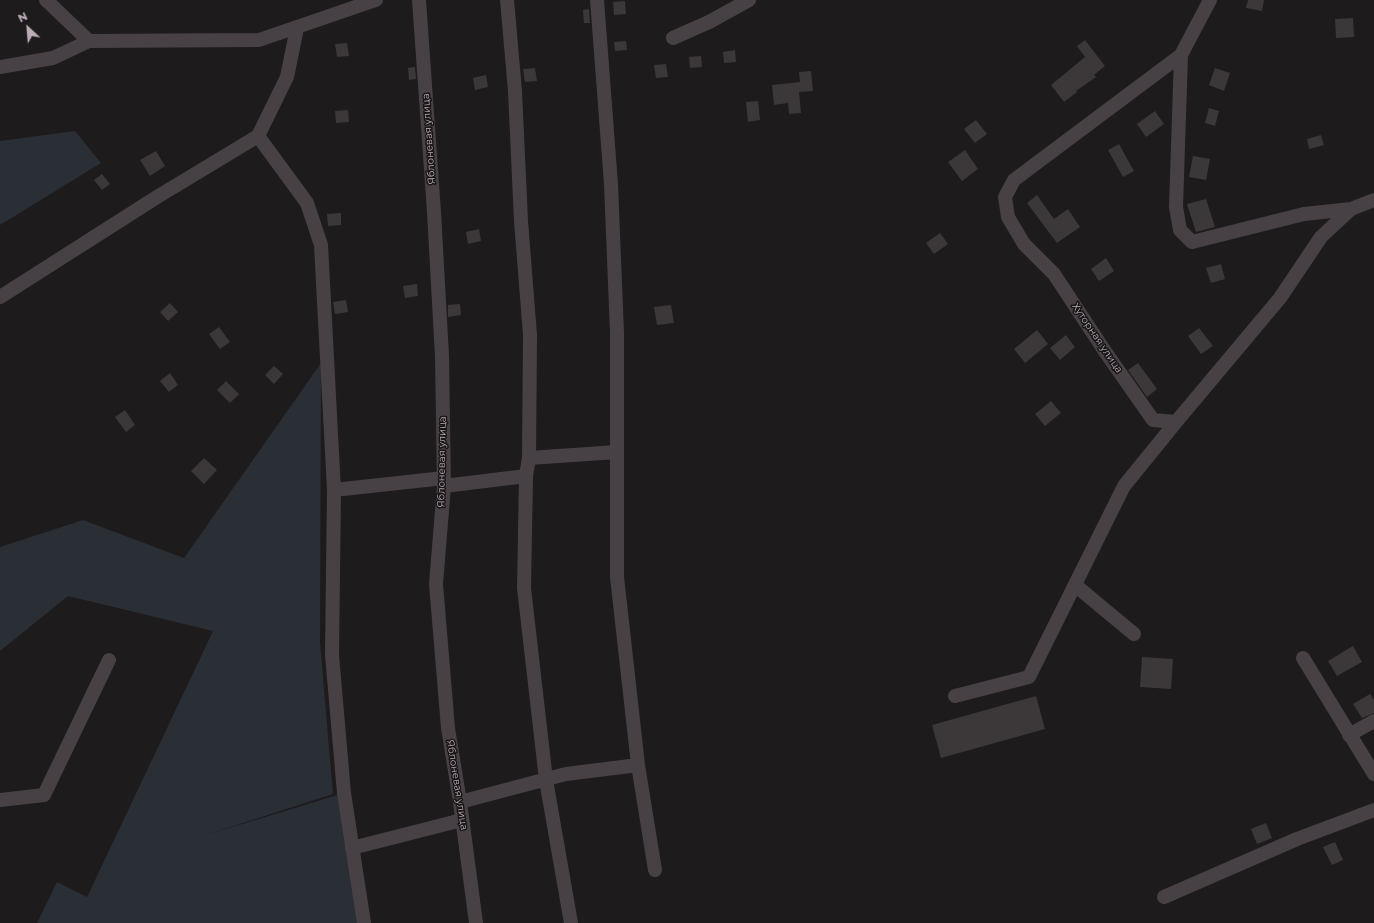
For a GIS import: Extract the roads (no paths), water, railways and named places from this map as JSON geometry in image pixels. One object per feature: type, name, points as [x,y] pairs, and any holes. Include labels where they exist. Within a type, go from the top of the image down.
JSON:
[{"type":"street","points":[[46,0],[89,41]]},
{"type":"street","points":[[0,68],[52,58],[89,41],[259,40],[376,0]]},
{"type":"street","name":"Яблоневая улица","points":[[419,0],[434,204],[442,356],[444,482],[436,584],[448,728],[460,802],[476,923]]},
{"type":"street","points":[[507,0],[515,91],[521,221],[530,335],[529,458],[526,476],[524,588],[546,780],[571,923]]},
{"type":"street","points":[[596,0],[611,184],[618,333],[617,577],[638,765],[654,870]]},
{"type":"street","points":[[673,38],[709,22],[748,0]]},
{"type":"street","points":[[1210,0],[1180,56],[1176,207],[1180,230],[1192,242],[1304,214],[1351,209],[1374,200]]},
{"type":"street","points":[[0,297],[157,197],[258,136],[287,77],[297,28]]},
{"type":"street","name":"Хуторная улица","points":[[1176,422],[1153,420],[1104,350],[1054,274],[1024,244],[1008,217],[1005,197],[1014,180],[1180,56]]},
{"type":"street","points":[[258,136],[306,204],[321,245],[334,490],[332,655],[344,793],[364,923]]},
{"type":"street","points":[[955,696],[1029,677],[1124,486],[1280,298],[1321,237],[1351,209]]},
{"type":"street","points":[[529,458],[617,452]]},
{"type":"street","points":[[334,490],[526,476]]},
{"type":"street","points":[[1075,585],[1134,634]]},
{"type":"street","points":[[1303,658],[1374,774]]},
{"type":"street","points":[[0,800],[44,795],[109,660]]},
{"type":"street","points":[[1349,735],[1374,721]]},
{"type":"street","points":[[460,802],[566,774],[638,765]]},
{"type":"street","points":[[1164,897],[1297,839],[1374,810]]},
{"type":"street","points":[[352,848],[462,820]]}]
